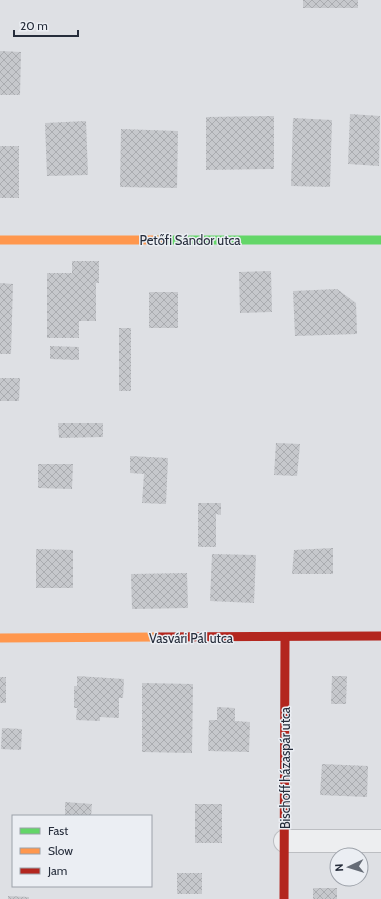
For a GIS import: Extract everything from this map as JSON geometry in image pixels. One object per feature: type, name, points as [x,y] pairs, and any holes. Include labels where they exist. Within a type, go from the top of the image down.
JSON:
[{"type":"street","name":"Petőfi Sándor utca","points":[[0,240],[381,240]]},
{"type":"street","name":"Vasvári Pál utca","points":[[0,638],[285,638],[381,636]]},
{"type":"street","name":"Bischoff házaspár utca","points":[[284,899],[285,638]]},
{"type":"street","points":[[285,841],[381,841]]},
{"type":"building","points":[[303,0],[358,0],[358,8],[303,8]]},
{"type":"building","points":[[0,51],[21,52],[20,95],[0,95]]},
{"type":"building","points":[[350,114],[380,116],[379,166],[348,164]]},
{"type":"building","points":[[274,116],[274,169],[206,170],[206,117]]},
{"type":"building","points":[[293,118],[332,120],[330,187],[291,186]]},
{"type":"building","points":[[86,121],[88,175],[47,176],[45,123]]},
{"type":"building","points":[[121,129],[178,131],[177,188],[120,187]]},
{"type":"building","points":[[0,146],[19,146],[19,198],[0,198]]},
{"type":"building","points":[[72,261],[99,261],[99,283],[96,283],[96,321],[79,321],[79,338],[47,338],[47,273],[72,273]]},
{"type":"building","points":[[271,271],[272,312],[240,313],[239,272]]},
{"type":"building","points":[[0,283],[13,284],[11,354],[0,354]]},
{"type":"building","points":[[337,289],[356,303],[357,334],[295,336],[293,291]]},
{"type":"building","points":[[149,292],[178,292],[178,328],[149,328]]},
{"type":"building","points":[[119,328],[131,328],[131,391],[119,391]]},
{"type":"building","points":[[50,346],[79,347],[79,360],[50,359]]},
{"type":"building","points":[[0,378],[20,378],[19,401],[0,401]]},
{"type":"building","points":[[58,423],[103,423],[103,437],[59,438]]},
{"type":"building","points":[[276,443],[300,444],[297,476],[274,475]]},
{"type":"building","points":[[130,456],[168,458],[166,504],[142,503],[144,474],[130,473]]},
{"type":"building","points":[[38,464],[73,464],[72,489],[38,488]]},
{"type":"building","points":[[198,503],[221,503],[221,515],[216,514],[216,547],[198,547]]},
{"type":"building","points":[[333,548],[333,574],[292,574],[294,550]]},
{"type":"building","points":[[36,549],[73,550],[73,588],[36,588]]},
{"type":"building","points":[[212,554],[256,555],[254,603],[210,601]]},
{"type":"building","points":[[187,573],[188,608],[132,609],[131,574]]},
{"type":"building","points":[[77,676],[124,679],[123,698],[119,698],[119,718],[100,717],[100,721],[76,720],[77,708],[74,708],[74,686],[77,686]]},
{"type":"building","points":[[332,676],[347,676],[346,704],[331,704]]},
{"type":"building","points":[[0,677],[6,677],[6,703],[0,703]]},
{"type":"building","points":[[142,683],[193,684],[192,753],[142,752]]},
{"type":"building","points":[[217,707],[235,708],[235,721],[250,722],[249,752],[208,751],[209,720],[217,720]]},
{"type":"building","points":[[2,728],[22,729],[21,750],[1,749]]},
{"type":"building","points":[[322,764],[368,766],[367,797],[320,795]]},
{"type":"building","points":[[65,802],[92,804],[91,815],[65,815]]},
{"type":"building","points":[[195,804],[222,804],[222,843],[195,843]]},
{"type":"building","points":[[177,873],[202,873],[202,894],[177,894]]},
{"type":"building","points":[[313,888],[337,888],[337,899],[313,899]]},
{"type":"building","points":[[8,896],[29,897],[29,899],[8,899]]},
{"type":"traffic: fast","points":[[158,240],[381,240]]},
{"type":"traffic: slow","points":[[0,240],[158,240]]},
{"type":"traffic: slow","points":[[0,638],[158,637]]},
{"type":"traffic: jam","points":[[158,637],[381,636]]},
{"type":"traffic: jam","points":[[284,899],[285,638]]}]
